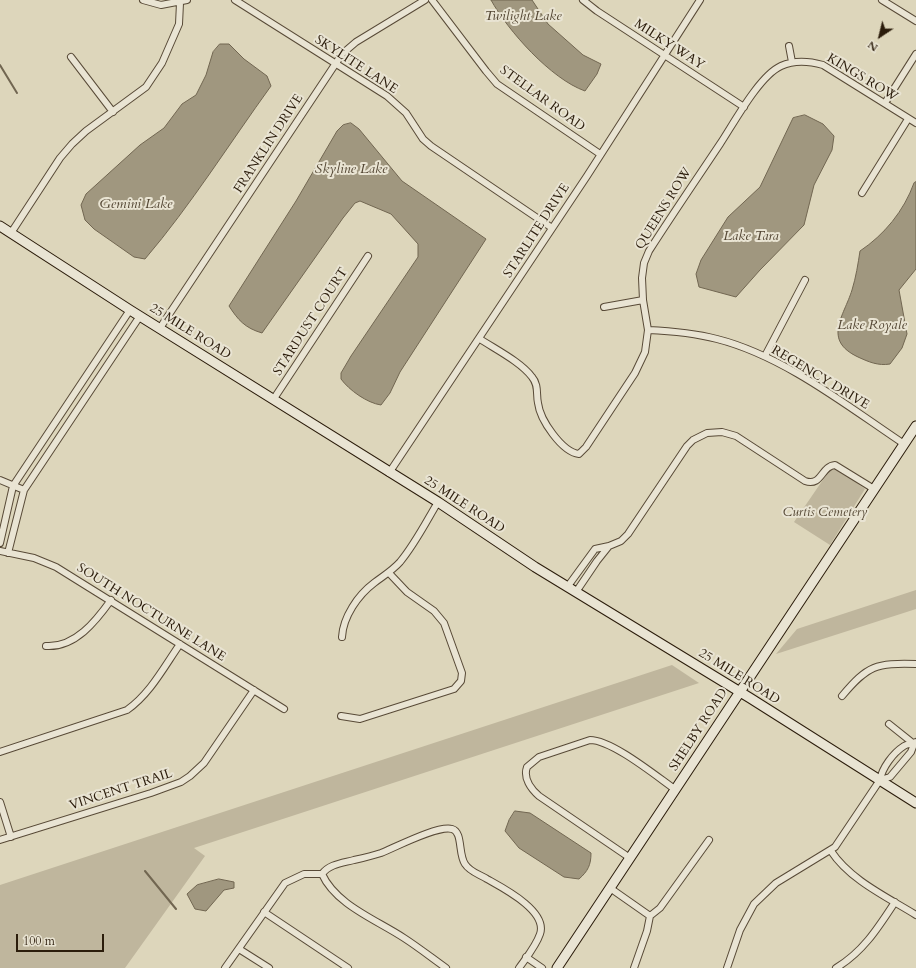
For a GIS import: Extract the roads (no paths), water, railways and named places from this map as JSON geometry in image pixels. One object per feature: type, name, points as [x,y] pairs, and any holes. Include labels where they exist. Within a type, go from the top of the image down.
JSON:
[{"type":"street","points":[[143,0],[161,6],[180,3],[187,0]]},
{"type":"street","name":"SKYLITE LANE","points":[[236,0],[334,65],[348,70],[397,104],[409,117],[423,139],[431,146],[552,228]]},
{"type":"street","name":"FRANKLIN DRIVE","points":[[160,328],[342,54],[356,42],[424,0]]},
{"type":"street","name":"STELLAR ROAD","points":[[432,0],[497,84],[600,154]]},
{"type":"street","name":"MILKY WAY","points":[[583,0],[597,11],[744,107]]},
{"type":"street","name":"STARLITE DRIVE","points":[[389,472],[480,338],[666,56],[700,0]]},
{"type":"street","points":[[882,0],[916,21]]},
{"type":"street","points":[[11,233],[60,158],[86,131],[146,87],[162,63],[179,24],[180,3]]},
{"type":"street","points":[[789,46],[792,62]]},
{"type":"street","points":[[885,103],[916,54]]},
{"type":"street","points":[[71,57],[113,112]]},
{"type":"street","name":"KINGS ROW","points":[[792,62],[808,62],[823,66],[885,103],[916,124]]},
{"type":"street","name":"QUEENS ROW","points":[[480,338],[532,376],[538,388],[538,403],[546,424],[569,450],[579,454],[583,451],[636,373],[645,352],[648,330],[643,300],[644,263],[649,251],[760,84],[770,73],[781,66],[792,62]]},
{"type":"street","points":[[862,192],[908,119]]},
{"type":"street","name":"25 MILE ROAD","points":[[0,226],[130,310],[438,502],[535,567],[568,586],[916,803]]},
{"type":"street","name":"STARDUST COURT","points":[[273,400],[368,256]]},
{"type":"street","points":[[765,356],[805,280]]},
{"type":"street","points":[[604,307],[643,300]]},
{"type":"street","points":[[0,543],[13,486],[130,310]]},
{"type":"street","points":[[8,553],[24,490],[140,316]]},
{"type":"street","points":[[118,329],[126,335]]},
{"type":"street","name":"REGENCY DRIVE","points":[[648,330],[701,335],[719,339],[765,356],[795,372],[904,444]]},
{"type":"street","points":[[71,400],[80,404]]},
{"type":"street","name":"SHELBY ROAD","points":[[557,968],[916,426]]},
{"type":"street","points":[[568,586],[594,549],[610,546],[628,534],[690,443],[707,433],[722,432],[736,436],[805,481],[813,483],[818,481],[828,466],[835,464],[874,489]]},
{"type":"street","points":[[0,480],[24,490]]},
{"type":"street","points":[[342,637],[343,624],[358,600],[373,583],[389,573],[407,553],[438,502]]},
{"type":"street","points":[[576,592],[597,561],[610,546]]},
{"type":"street","name":"SOUTH NOCTURNE LANE","points":[[0,551],[47,563],[111,600],[284,709]]},
{"type":"street","points":[[341,716],[360,719],[454,689],[461,681],[462,673],[450,638],[440,616],[407,592],[389,573]]},
{"type":"street","points":[[46,646],[63,644],[81,634],[96,620],[111,600]]},
{"type":"street","points":[[0,752],[127,710],[138,703],[148,691],[180,644]]},
{"type":"street","points":[[842,696],[854,682],[874,667],[889,664],[916,664]]},
{"type":"street","name":"VINCENT TRAIL","points":[[0,840],[151,793],[181,782],[197,771],[204,763],[254,690]]},
{"type":"street","points":[[889,724],[915,743]]},
{"type":"street","points":[[630,858],[533,791],[526,777],[528,767],[539,757],[590,740],[597,740],[616,749],[676,790]]},
{"type":"street","points":[[727,968],[743,922],[761,896],[782,878],[831,850],[842,839],[880,780],[882,772],[892,758],[904,745],[915,743]]},
{"type":"street","points":[[880,780],[890,777],[911,752],[915,743]]},
{"type":"street","points":[[0,802],[11,837]]},
{"type":"street","points":[[225,968],[285,883],[291,878],[304,874],[322,874],[329,867],[379,853],[426,834],[450,828],[456,831],[459,836],[459,848],[464,864],[472,871],[524,902],[538,918],[541,926],[540,935],[521,967]]},
{"type":"street","points":[[634,968],[647,931],[650,916],[660,908],[709,840]]},
{"type":"street","points":[[831,850],[841,864],[853,875],[916,915]]},
{"type":"street","points":[[322,874],[325,882],[348,904],[405,938],[446,968]]},
{"type":"street","points":[[610,888],[650,916]]},
{"type":"street","points":[[836,968],[851,958],[863,946],[895,902]]},
{"type":"street","points":[[264,912],[348,968]]},
{"type":"street","points":[[239,949],[269,968]]},
{"type":"street","points":[[526,957],[542,968]]},
{"type":"water","name":"Twilight Lake","points":[[491,0],[532,0],[548,24],[583,55],[601,64],[597,74],[585,91],[558,76],[532,53],[508,26]]},
{"type":"water","name":"Gemini Lake","points":[[220,44],[229,44],[244,59],[267,76],[271,86],[194,196],[162,238],[145,259],[134,257],[94,229],[85,220],[81,205],[86,194],[140,145],[164,128],[182,104],[196,95],[206,75],[213,52]]},
{"type":"water","name":"Lake Tara","points":[[805,115],[823,124],[834,136],[832,150],[814,185],[804,225],[736,297],[699,287],[696,274],[701,260],[728,217],[760,187],[793,118]]},
{"type":"water","name":"Skyline Lake","points":[[351,123],[359,129],[402,181],[486,239],[400,372],[390,393],[381,405],[370,402],[353,392],[341,379],[341,373],[418,257],[418,244],[391,214],[360,201],[355,203],[262,333],[251,329],[242,323],[229,306],[296,201],[337,131],[343,125]]},
{"type":"water","name":"Lake Royale","points":[[916,182],[916,269],[899,290],[907,334],[902,348],[890,364],[874,363],[858,357],[847,350],[841,343],[838,335],[838,327],[853,285],[860,251],[877,238],[892,222],[905,203],[914,183]]},
{"type":"water","points":[[515,811],[530,813],[591,853],[590,864],[579,879],[564,877],[519,848],[505,831],[509,820]]},
{"type":"water","points":[[219,879],[234,882],[234,888],[224,890],[206,911],[195,909],[187,894],[197,885]]},
{"type":"waterway","points":[[0,65],[17,93]]},
{"type":"waterway","points":[[145,871],[176,909]]},
{"type":"park label","name":"Curtis Cemetery","points":[[825,513]]}]
